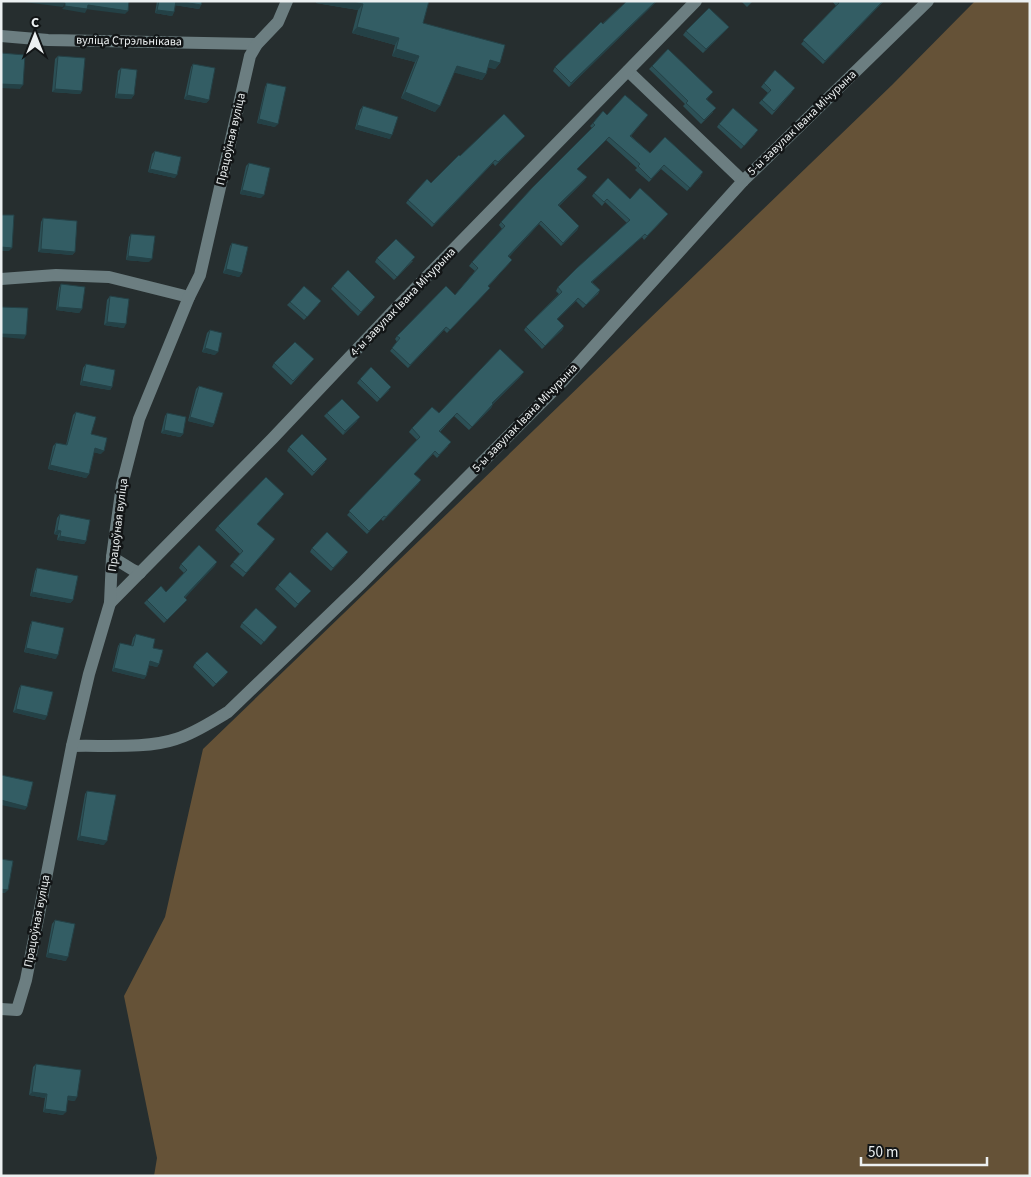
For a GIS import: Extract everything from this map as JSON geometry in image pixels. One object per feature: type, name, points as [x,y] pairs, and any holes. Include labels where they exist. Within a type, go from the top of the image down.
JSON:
[{"type":"street","name":"Працоўная вуліца","points":[[1,1009],[17,1010],[26,980],[72,746],[89,674],[110,603],[112,557],[122,485],[140,419],[189,297],[200,275],[250,56],[257,44],[278,22],[287,1]]},
{"type":"street","name":"4-ы завулак Івана Мічурына","points":[[110,603],[696,1]]},
{"type":"street","name":"5-ы завулак Івана Мічурына","points":[[72,746],[143,744],[175,739],[202,728],[228,712],[362,583],[560,384],[743,181],[928,1]]},
{"type":"street","name":"вуліца Стрэльнікава","points":[[1,36],[48,40],[257,44]]},
{"type":"street","points":[[628,71],[743,181]]},
{"type":"street","points":[[1,279],[56,275],[109,276],[189,297]]},
{"type":"street","points":[[112,557],[128,568],[140,573]]},
{"type":"shaded area","points":[[975,1],[1030,1],[1030,1176],[154,1176],[157,1158],[124,996],[165,917],[203,749],[892,85]]},
{"type":"building","points":[[47,1],[129,1],[128,11],[88,5],[87,9],[65,6],[65,3]]},
{"type":"building","points":[[159,1],[176,1],[174,12],[157,10]]},
{"type":"building","points":[[177,1],[202,1],[201,5]]},
{"type":"building","points":[[347,1],[429,1],[423,23],[505,45],[500,63],[490,60],[486,74],[457,66],[440,106],[405,92],[419,56],[396,49],[399,38],[357,27],[363,4]]},
{"type":"building","points":[[627,1],[656,1],[571,83],[555,67],[601,22],[603,24]]},
{"type":"building","points":[[838,1],[883,1],[825,61],[803,40],[839,3]]},
{"type":"building","points":[[709,8],[729,27],[706,49],[686,31]]},
{"type":"building","points":[[668,49],[713,92],[706,99],[716,108],[704,120],[686,103],[688,101],[652,66]]},
{"type":"building","points":[[1,53],[25,55],[23,85],[1,84]]},
{"type":"building","points":[[58,56],[85,58],[82,91],[55,89]]},
{"type":"building","points":[[193,64],[215,68],[209,100],[187,95]]},
{"type":"building","points":[[121,68],[137,70],[134,95],[117,94]]},
{"type":"building","points":[[775,70],[795,88],[774,111],[762,100],[771,90],[764,83]]},
{"type":"building","points":[[267,83],[286,87],[278,124],[259,119]]},
{"type":"building","points":[[625,95],[648,115],[630,136],[650,153],[665,137],[703,172],[690,188],[664,165],[651,179],[638,166],[640,164],[609,137],[577,169],[587,177],[558,205],[579,226],[563,243],[541,221],[508,256],[512,260],[488,286],[490,288],[450,330],[446,327],[410,365],[392,348],[400,338],[397,336],[446,286],[455,295],[478,268],[472,262],[505,226],[501,222],[595,125],[593,123],[603,111],[607,115]]},
{"type":"building","points":[[363,106],[398,117],[392,135],[357,125]]},
{"type":"building","points":[[733,108],[758,130],[744,146],[719,124]]},
{"type":"building","points":[[504,114],[525,136],[498,162],[495,160],[434,224],[408,200],[427,179],[431,183]]},
{"type":"building","points":[[155,151],[181,157],[177,175],[150,169]]},
{"type":"building","points":[[249,163],[270,168],[264,195],[242,190]]},
{"type":"building","points":[[608,178],[630,199],[640,188],[668,214],[647,236],[645,234],[591,282],[600,290],[586,305],[578,298],[557,319],[564,326],[545,346],[526,327],[562,292],[558,287],[630,220],[607,199],[604,202],[594,193]]},
{"type":"building","points":[[1,215],[14,215],[12,248],[1,247]]},
{"type":"building","points":[[43,218],[77,221],[75,252],[41,249]]},
{"type":"building","points":[[131,234],[155,236],[152,259],[128,256]]},
{"type":"building","points":[[396,239],[415,257],[397,277],[377,258]]},
{"type":"building","points":[[232,243],[248,247],[242,273],[226,269]]},
{"type":"building","points":[[348,270],[375,297],[361,312],[333,286]]},
{"type":"building","points":[[61,284],[85,287],[82,309],[58,307]]},
{"type":"building","points":[[304,286],[321,301],[307,317],[290,302]]},
{"type":"building","points":[[110,296],[129,299],[126,324],[107,322]]},
{"type":"building","points":[[1,307],[28,308],[26,335],[1,334]]},
{"type":"building","points":[[210,330],[222,333],[218,352],[205,348]]},
{"type":"building","points":[[295,342],[314,359],[293,381],[274,363]]},
{"type":"building","points":[[500,349],[524,372],[492,403],[472,427],[457,413],[439,431],[451,442],[439,455],[435,451],[414,474],[421,480],[386,517],[384,516],[369,531],[349,511],[420,437],[412,428],[432,407],[439,413]]},
{"type":"building","points":[[86,364],[115,370],[112,387],[82,381]]},
{"type":"building","points":[[371,367],[391,387],[380,399],[360,379]]},
{"type":"building","points":[[199,386],[223,393],[214,424],[190,417]]},
{"type":"building","points":[[342,399],[360,417],[345,431],[327,413]]},
{"type":"building","points":[[76,412],[96,417],[91,434],[107,438],[104,451],[95,448],[89,474],[50,465],[56,443],[67,445]]},
{"type":"building","points":[[167,413],[186,417],[183,434],[164,430]]},
{"type":"building","points":[[302,434],[327,459],[314,472],[289,447]]},
{"type":"building","points":[[266,477],[284,494],[257,524],[275,539],[246,573],[233,562],[243,551],[218,526]]},
{"type":"building","points":[[60,514],[90,520],[86,541],[60,536],[61,531],[57,530]]},
{"type":"building","points":[[327,532],[348,552],[333,568],[312,548]]},
{"type":"building","points":[[199,545],[217,562],[184,597],[187,600],[167,620],[147,600],[161,586],[166,592],[187,570],[181,564]]},
{"type":"building","points":[[37,568],[78,576],[73,600],[32,592]]},
{"type":"building","points":[[290,572],[311,591],[298,604],[278,585]]},
{"type":"building","points":[[256,608],[277,627],[264,642],[242,623]]},
{"type":"building","points":[[32,621],[64,628],[58,655],[26,648]]},
{"type":"building","points":[[136,634],[155,639],[153,648],[163,650],[159,664],[150,661],[146,676],[114,668],[120,643],[133,646]]},
{"type":"building","points":[[207,652],[228,672],[216,684],[195,663]]},
{"type":"building","points":[[21,685],[53,692],[47,716],[16,709]]},
{"type":"building","points":[[1,775],[33,782],[27,807],[1,800]]},
{"type":"building","points":[[87,791],[116,795],[107,841],[80,836]]},
{"type":"building","points":[[1,859],[13,861],[8,890],[1,889]]},
{"type":"building","points":[[55,920],[75,924],[68,957],[48,953]]},
{"type":"building","points":[[36,1064],[81,1070],[77,1097],[68,1096],[66,1112],[45,1109],[47,1094],[32,1092]]}]
